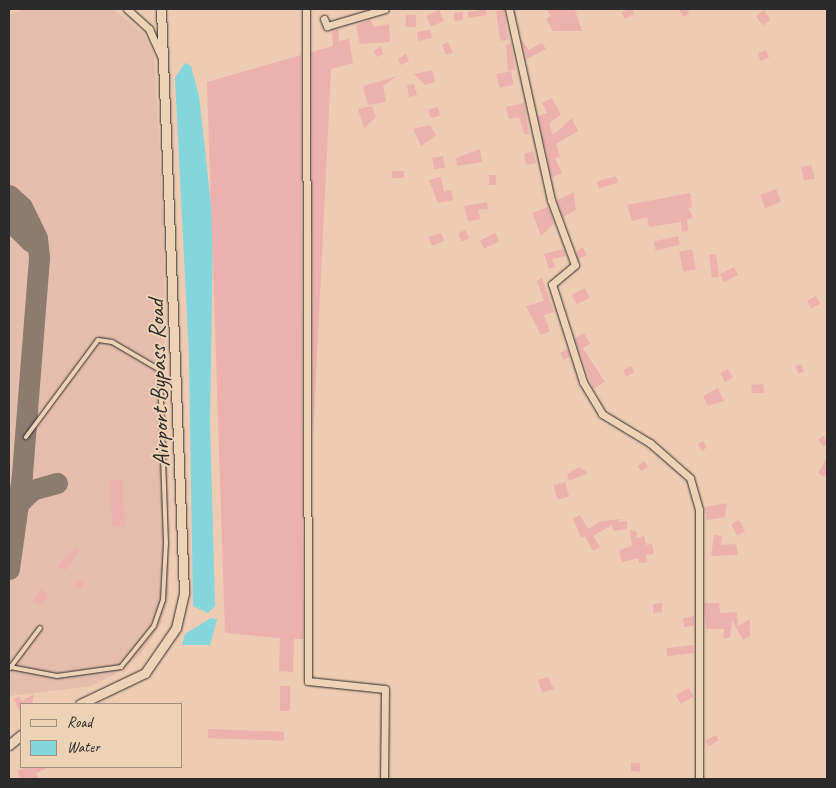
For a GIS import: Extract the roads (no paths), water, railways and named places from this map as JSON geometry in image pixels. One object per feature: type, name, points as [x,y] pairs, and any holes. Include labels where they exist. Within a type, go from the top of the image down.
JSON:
[{"type":"street","points":[[127,9],[148,29],[163,65]]},
{"type":"street","name":"Airport Bypass Road","points":[[82,703],[137,678],[152,666],[176,628],[184,592],[161,9]]},
{"type":"street","points":[[306,9],[308,681],[385,689],[384,779]]},
{"type":"street","points":[[324,19],[327,26],[386,9]]},
{"type":"street","points":[[509,9],[551,200],[575,265],[552,284],[582,382],[602,414],[650,443],[690,478],[699,510],[699,779]]},
{"type":"street","points":[[9,746],[20,736]]},
{"type":"lane","points":[[26,437],[98,340],[112,342],[160,370],[166,542],[164,600],[154,626],[121,666],[57,676],[9,668],[40,628]]},
{"type":"water","points":[[185,63],[191,66],[199,96],[213,223],[210,422],[215,606],[208,613],[193,606],[189,356],[175,78]]},
{"type":"water","points":[[211,618],[217,619],[210,645],[182,645],[185,634]]}]
